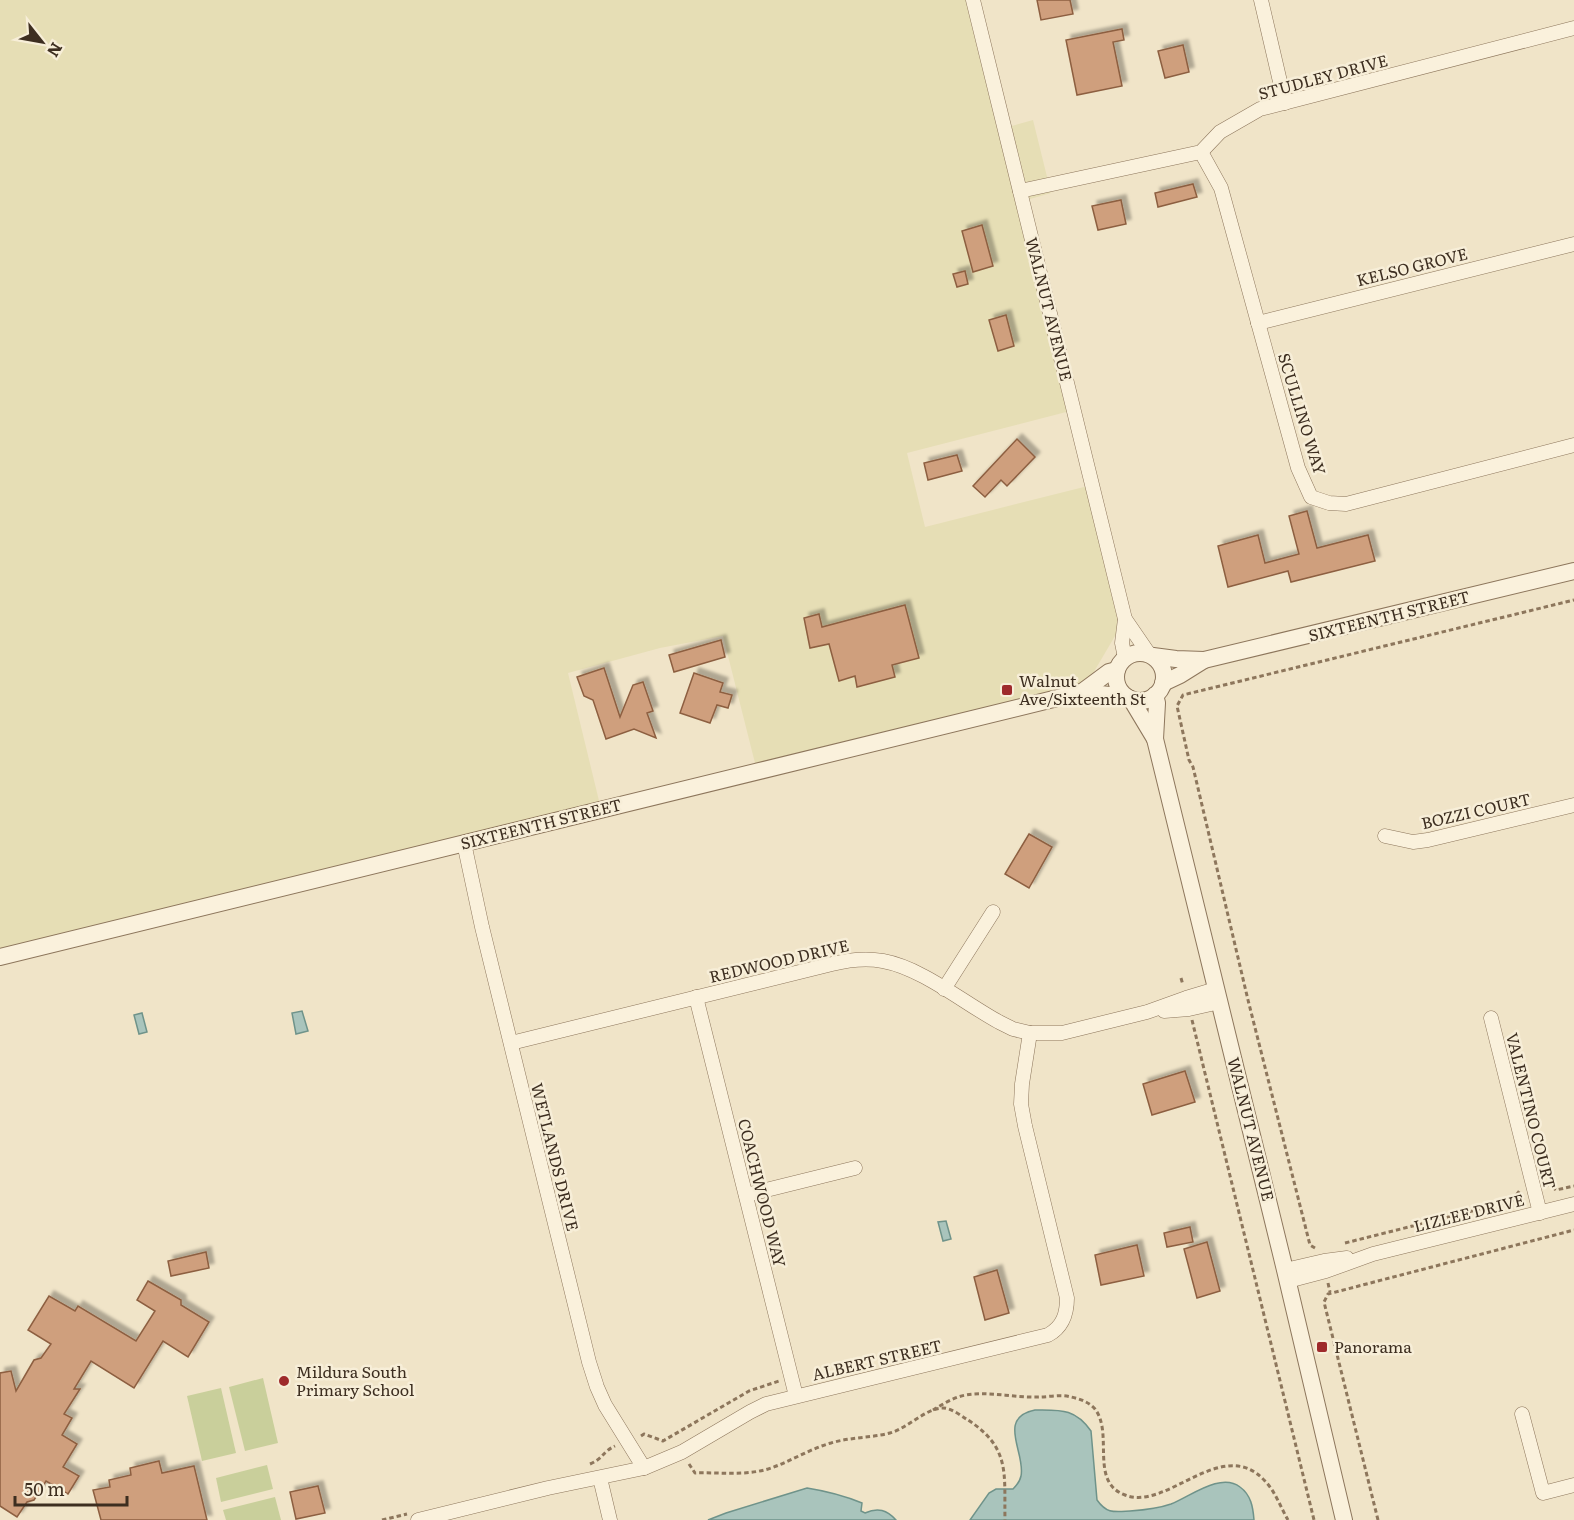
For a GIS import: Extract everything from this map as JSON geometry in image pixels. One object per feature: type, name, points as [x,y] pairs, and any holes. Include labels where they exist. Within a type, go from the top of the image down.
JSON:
[{"type":"street","name":"WALNUT AVENUE","points":[[973,0],[1125,619],[1121,664]]},
{"type":"street","points":[[1261,0],[1285,103]]},
{"type":"street","name":"STUDLEY DRIVE","points":[[1201,152],[1220,132],[1260,109],[1574,28]]},
{"type":"street","points":[[1020,191],[1201,152]]},
{"type":"street","name":"SCULLINO WAY","points":[[1201,152],[1221,188],[1298,468],[1311,497],[1329,503],[1346,504],[1574,445]]},
{"type":"street","name":"KELSO GROVE","points":[[1258,323],[1574,244]]},
{"type":"street","name":"SIXTEENTH STREET","points":[[1151,655],[1204,660],[1574,571]]},
{"type":"street","name":"WALNUT AVENUE","points":[[1125,619],[1151,655]]},
{"type":"street","points":[[1140,652],[1151,655],[1159,661],[1164,675],[1159,689],[1148,699],[1139,701],[1129,698],[1117,685],[1116,677],[1121,664],[1132,654],[1140,652]]},
{"type":"street","name":"SIXTEENTH STREET","points":[[1159,689],[1204,660]]},
{"type":"street","name":"SIXTEENTH STREET","points":[[1082,692],[1121,664]]},
{"type":"street","name":"WALNUT AVENUE","points":[[1159,689],[1155,739],[1287,1276],[1344,1520]]},
{"type":"street","name":"SIXTEENTH STREET","points":[[0,957],[1082,692],[1129,698]]},
{"type":"street","name":"WALNUT AVENUE","points":[[1129,698],[1155,739]]},
{"type":"street","name":"BOZZI COURT","points":[[1384,836],[1413,842],[1428,840],[1574,805]]},
{"type":"street","name":"WETLANDS DRIVE","points":[[464,843],[482,927],[589,1362],[604,1405],[644,1468]]},
{"type":"street","points":[[944,989],[993,912]]},
{"type":"street","name":"REDWOOD DRIVE","points":[[511,1043],[831,964],[863,959],[882,961],[914,971],[999,1022],[1013,1029],[1030,1033],[1062,1033],[1218,996]]},
{"type":"street","name":"COACHWOOD WAY","points":[[696,998],[796,1396]]},
{"type":"street","name":"VALENTINO COURT","points":[[1491,1018],[1540,1213]]},
{"type":"street","name":"ALBERT STREET","points":[[416,1516],[644,1468],[682,1452],[766,1404],[1048,1335],[1060,1326],[1065,1318],[1067,1298],[1021,1104],[1030,1033]]},
{"type":"street","points":[[746,1196],[855,1168]]},
{"type":"street","name":"LIZLEE DRIVE","points":[[1287,1276],[1324,1261],[1372,1254],[1574,1204]]},
{"type":"street","name":"LIZLEE DRIVE","points":[[1287,1276],[1326,1271],[1372,1254]]},
{"type":"street","points":[[1522,1414],[1543,1493],[1574,1485]]},
{"type":"street","points":[[600,1478],[610,1520]]},
{"type":"path","points":[[1324,1261],[1320,1250],[1310,1245],[1177,706],[1183,696],[1574,600]]},
{"type":"path","points":[[1181,978],[1314,1520]]},
{"type":"path","points":[[1343,1244],[1512,1201],[1520,1189],[1547,1183],[1556,1190],[1574,1186]]},
{"type":"path","points":[[1378,1520],[1324,1302],[1328,1294],[1574,1230]]},
{"type":"path","points":[[585,1465],[600,1460],[607,1450],[644,1434],[663,1441],[749,1391],[791,1378]]},
{"type":"path","points":[[682,1452],[695,1473],[755,1472],[829,1443],[891,1432],[954,1398],[965,1395],[1068,1396],[1081,1400],[1094,1409],[1099,1416],[1104,1442],[1105,1473],[1108,1481],[1125,1496],[1146,1497],[1167,1490],[1210,1469],[1245,1468],[1252,1470],[1267,1482],[1288,1520]]},
{"type":"path","points":[[933,1410],[948,1409],[968,1420],[987,1435],[1000,1454],[1004,1464],[1005,1520]]},
{"type":"path","points":[[382,1520],[416,1516]]},
{"type":"shaded area","points":[[0,0],[973,0],[1005,128],[1033,120],[1051,193],[1023,201],[1074,410],[907,453],[925,527],[1092,485],[1125,619],[1082,692],[757,771],[723,636],[660,648],[568,673],[601,809],[0,957]]},
{"type":"green space","points":[[263,1378],[278,1443],[245,1451],[229,1387]]},
{"type":"green space","points":[[221,1388],[236,1453],[202,1461],[187,1396]]},
{"type":"green space","points":[[267,1465],[273,1489],[221,1502],[216,1478]]},
{"type":"green space","points":[[275,1497],[281,1520],[226,1520],[223,1510]]},
{"type":"water","points":[[302,1011],[308,1031],[296,1034],[292,1013]]},
{"type":"water","points":[[142,1013],[147,1032],[139,1034],[134,1015]]},
{"type":"water","points":[[946,1221],[951,1239],[943,1241],[938,1222]]},
{"type":"water","points":[[1035,1410],[1073,1414],[1091,1431],[1097,1500],[1108,1510],[1120,1512],[1161,1507],[1206,1487],[1224,1482],[1240,1487],[1247,1494],[1254,1520],[970,1520],[989,1493],[996,1489],[1013,1489],[1019,1482],[1021,1467],[1015,1428],[1017,1420],[1023,1414]]},
{"type":"water","points":[[807,1488],[856,1500],[862,1503],[861,1511],[865,1513],[882,1510],[896,1520],[708,1520],[726,1513]]},
{"type":"building","points":[[1037,0],[1070,0],[1073,14],[1041,20]]},
{"type":"building","points":[[1122,29],[1124,40],[1113,42],[1122,86],[1077,95],[1066,40]]},
{"type":"building","points":[[1183,45],[1189,72],[1165,78],[1158,51]]},
{"type":"building","points":[[1193,184],[1197,197],[1158,207],[1155,193]]},
{"type":"building","points":[[1121,200],[1126,224],[1098,230],[1092,206]]},
{"type":"building","points":[[982,225],[993,266],[973,272],[962,231]]},
{"type":"building","points":[[965,271],[968,284],[957,287],[953,274]]},
{"type":"building","points":[[1006,315],[1014,346],[998,351],[989,320]]},
{"type":"building","points":[[1017,439],[1035,457],[1007,486],[1001,480],[985,497],[973,486]]},
{"type":"building","points":[[957,455],[962,471],[928,480],[924,463]]},
{"type":"building","points":[[1307,511],[1317,548],[1368,535],[1375,561],[1291,582],[1288,571],[1228,587],[1218,546],[1258,535],[1265,563],[1299,554],[1289,516]]},
{"type":"building","points":[[905,605],[919,658],[892,665],[895,677],[857,687],[855,676],[839,681],[829,644],[810,648],[804,618],[819,614],[822,627]]},
{"type":"building","points":[[721,640],[725,657],[674,672],[669,655]]},
{"type":"building","points":[[604,668],[620,717],[633,685],[643,682],[653,711],[647,713],[656,738],[634,729],[606,739],[593,700],[584,696],[577,677]]},
{"type":"building","points":[[694,673],[723,683],[720,692],[732,695],[728,708],[717,705],[710,723],[680,713]]},
{"type":"building","points":[[1029,834],[1052,847],[1029,888],[1005,874]]},
{"type":"building","points":[[1185,1071],[1195,1102],[1152,1115],[1143,1084]]},
{"type":"building","points":[[1190,1227],[1193,1242],[1167,1247],[1164,1233]]},
{"type":"building","points":[[1207,1242],[1220,1291],[1197,1298],[1184,1249]]},
{"type":"building","points":[[1137,1245],[1144,1276],[1101,1285],[1095,1255]]},
{"type":"building","points":[[206,1252],[209,1268],[171,1276],[168,1261]]},
{"type":"building","points":[[997,1270],[1009,1313],[985,1320],[974,1277]]},
{"type":"building","points":[[148,1281],[181,1300],[181,1305],[209,1322],[188,1357],[163,1341],[134,1388],[91,1361],[74,1389],[80,1389],[64,1414],[72,1418],[62,1435],[77,1444],[63,1467],[79,1476],[68,1494],[46,1481],[34,1500],[27,1502],[17,1517],[0,1506],[0,1373],[11,1371],[16,1391],[34,1360],[41,1358],[51,1344],[28,1330],[49,1296],[75,1311],[78,1306],[136,1341],[155,1311],[137,1300]]},
{"type":"building","points":[[159,1461],[162,1473],[194,1466],[207,1520],[101,1520],[93,1490],[110,1487],[109,1480],[131,1475],[130,1468]]},
{"type":"building","points":[[318,1486],[325,1513],[296,1519],[290,1492]]},
{"type":"place","name":"Walnut Ave/Sixteenth St","points":[[1007,690]]},
{"type":"place","name":"Panorama","points":[[1322,1347]]},
{"type":"place","name":"Mildura South Primary School","points":[[284,1381]]}]
